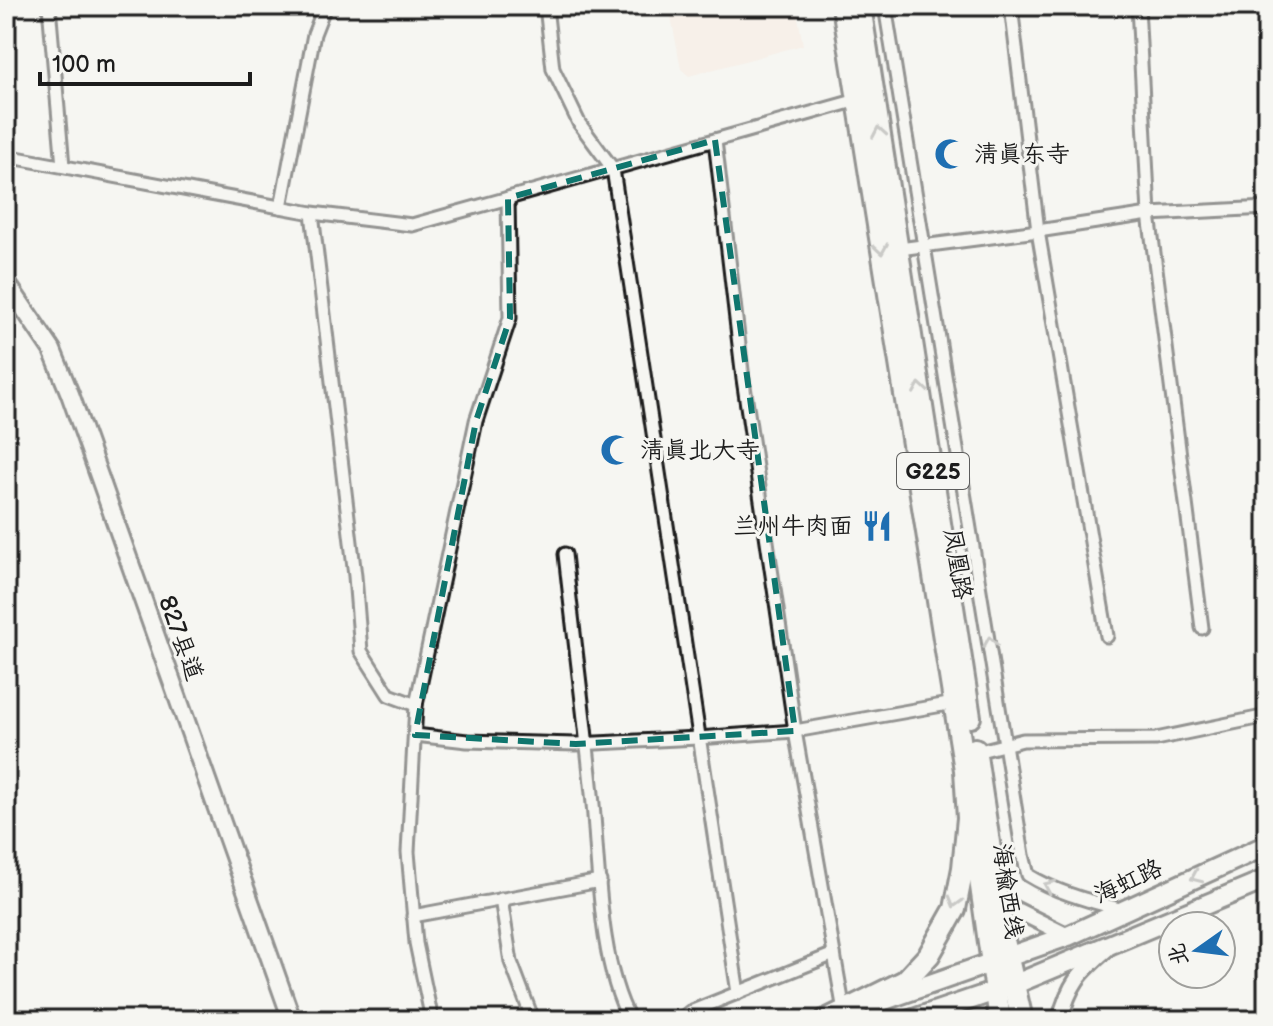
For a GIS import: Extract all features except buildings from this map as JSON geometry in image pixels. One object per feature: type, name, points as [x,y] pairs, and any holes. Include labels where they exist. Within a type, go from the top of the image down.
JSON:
[{"type":"highway","name":"凤凰路","points":[[843,6],[899,249],[970,761],[1003,936]]},
{"type":"highway","name":"凤凰路","points":[[833,1017],[905,981],[929,955],[955,909],[963,868],[970,761],[954,703],[865,98],[860,6]]},
{"type":"highway","name":"海榆西线","points":[[970,761],[1004,988],[1000,1020]]},
{"type":"highway","name":"海榆西线","points":[[1000,961],[1003,936]]},
{"type":"highway","name":"海榆西线","points":[[1004,988],[1022,1020]]},
{"type":"main road","name":"827县道","points":[[6,282],[52,350],[70,394],[292,1020]]},
{"type":"main road","name":"海虹路","points":[[1000,961],[1068,936],[1267,845]]},
{"type":"main road","points":[[910,1020],[1004,988],[1111,946],[1267,879]]},
{"type":"main road","points":[[833,1017],[1000,961]]},
{"type":"street","points":[[49,6],[63,166]]},
{"type":"street","points":[[281,207],[314,34],[325,6]]},
{"type":"street","points":[[546,6],[553,69],[579,123],[613,169],[738,993]]},
{"type":"street","points":[[885,6],[922,246],[1028,875],[1073,896],[1123,910]]},
{"type":"street","points":[[1011,6],[1038,231],[1107,636]]},
{"type":"street","points":[[1138,6],[1149,214],[1202,628]]},
{"type":"street","points":[[6,156],[312,213],[412,225],[865,98]]},
{"type":"street","points":[[715,140],[743,379],[795,731],[834,954],[833,1017]]},
{"type":"street","points":[[432,1020],[416,943],[408,852],[416,705],[476,421],[510,318],[508,198]]},
{"type":"street","points":[[899,249],[1149,214],[1267,208]]},
{"type":"street","points":[[312,213],[361,651],[389,695],[416,705]]},
{"type":"street","points":[[565,554],[606,939],[622,1006],[630,1020]]},
{"type":"street","points":[[415,735],[467,741],[587,743],[698,738],[795,731],[954,703]]},
{"type":"street","points":[[970,761],[1023,740],[1156,739],[1267,716]]},
{"type":"street","points":[[413,916],[600,881]]},
{"type":"street","points":[[501,899],[511,962],[533,1020]]},
{"type":"street","points":[[998,901],[1068,936]]},
{"type":"street","points":[[1060,1020],[1065,1001],[1079,973],[1111,946]]},
{"type":"street","points":[[680,1020],[690,1012],[834,954]]},
{"type":"highlighted area","points":[[715,140],[795,731],[576,744],[415,735],[476,421],[510,318],[508,198]]},
{"type":"shaded area","points":[[669,6],[796,6],[803,45],[689,76],[681,69]]},
{"type":"place","name":"清真东寺","points":[[950,154]]},
{"type":"place","name":"清真北大寺","points":[[616,450]]},
{"type":"place","name":"兰州牛肉面","points":[[877,526]]}]
